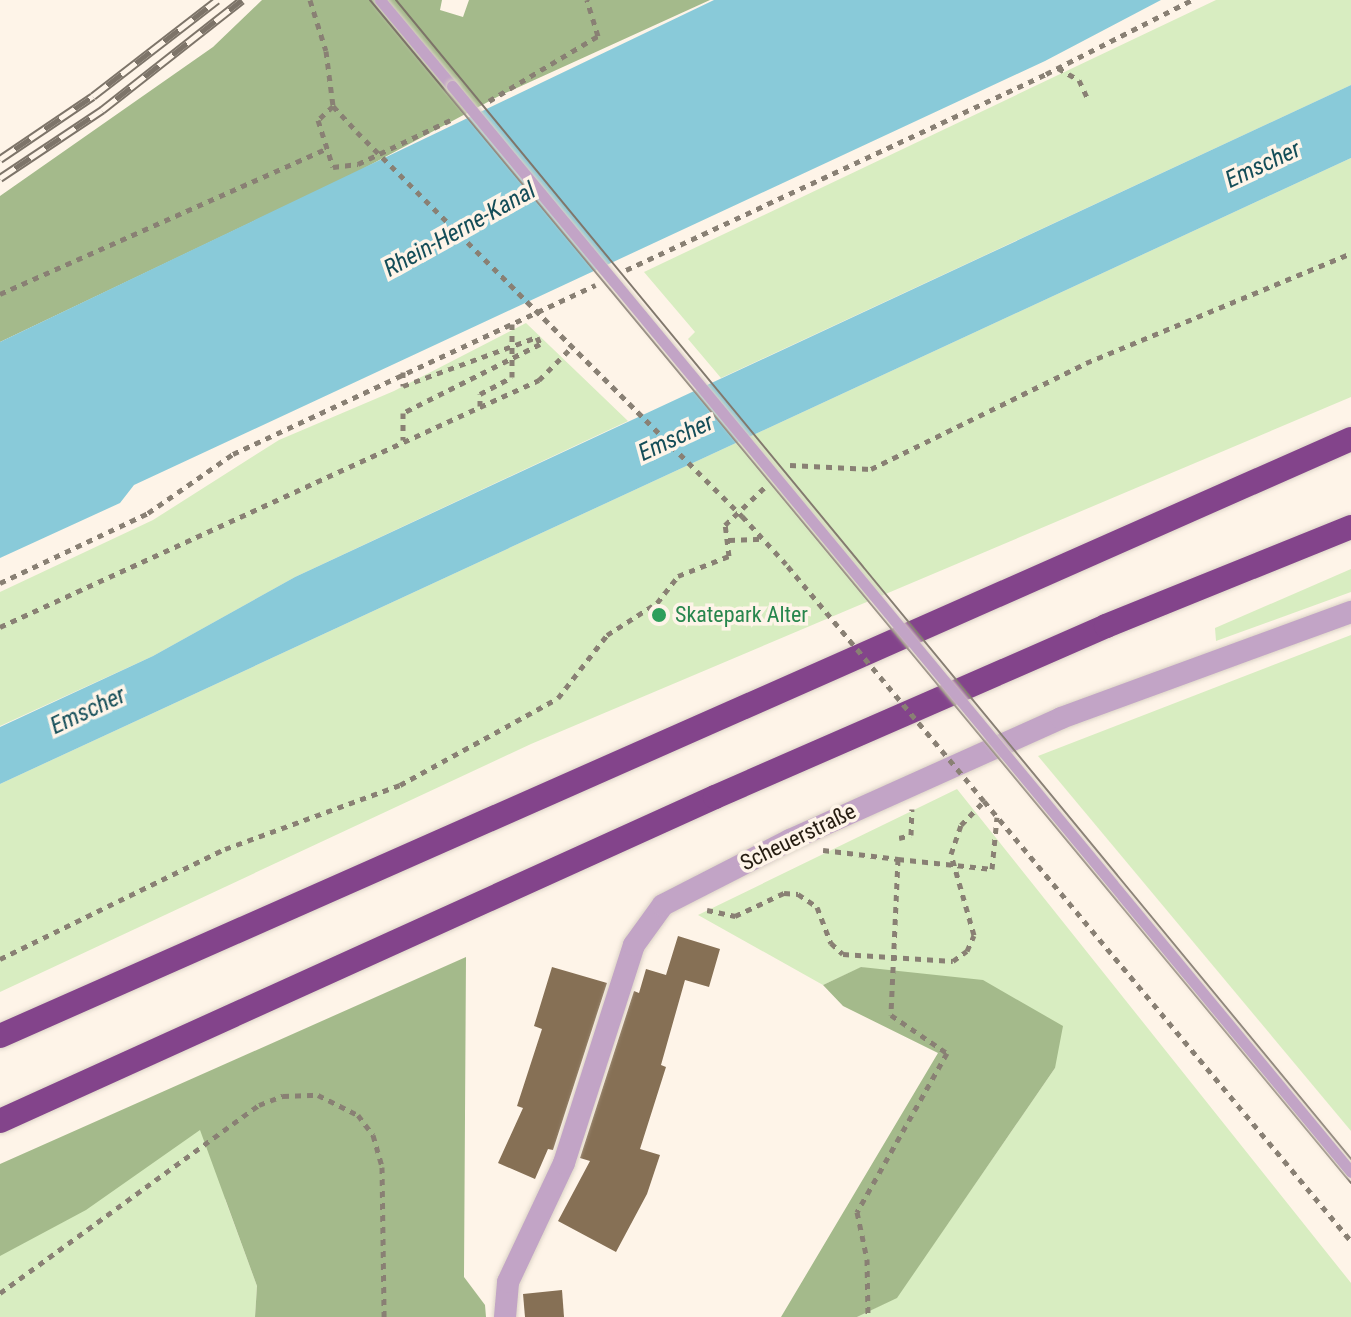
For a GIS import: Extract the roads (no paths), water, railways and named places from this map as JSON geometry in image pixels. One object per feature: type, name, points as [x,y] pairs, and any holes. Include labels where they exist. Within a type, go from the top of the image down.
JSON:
[{"type":"highway","points":[[0,1036],[1351,439]]},
{"type":"highway","points":[[0,1121],[513,886],[1106,626],[1351,527]]},
{"type":"street","name":"Scheuerstraße","points":[[505,1317],[508,1282],[564,1163],[638,935],[652,915],[677,896],[790,840],[1061,718],[1351,612]]},
{"type":"lane","points":[[380,0],[1351,1172]]},
{"type":"water","name":"Rhein-Herne-Kanal","points":[[714,0],[1161,0],[1045,61],[134,485],[120,503],[0,558],[0,342]]},
{"type":"water","name":"Emscher","points":[[1351,85],[1351,158],[0,784],[0,727],[153,656],[295,577]]},
{"type":"tram line","points":[[370,0],[1351,1183]]},
{"type":"tram line","points":[[396,0],[1351,1159]]},
{"type":"railway","points":[[0,159],[93,96],[217,0]]},
{"type":"railway","points":[[0,178],[102,110],[242,0]]},
{"type":"place","name":"Skatepark Alter","points":[[659,615]]}]
